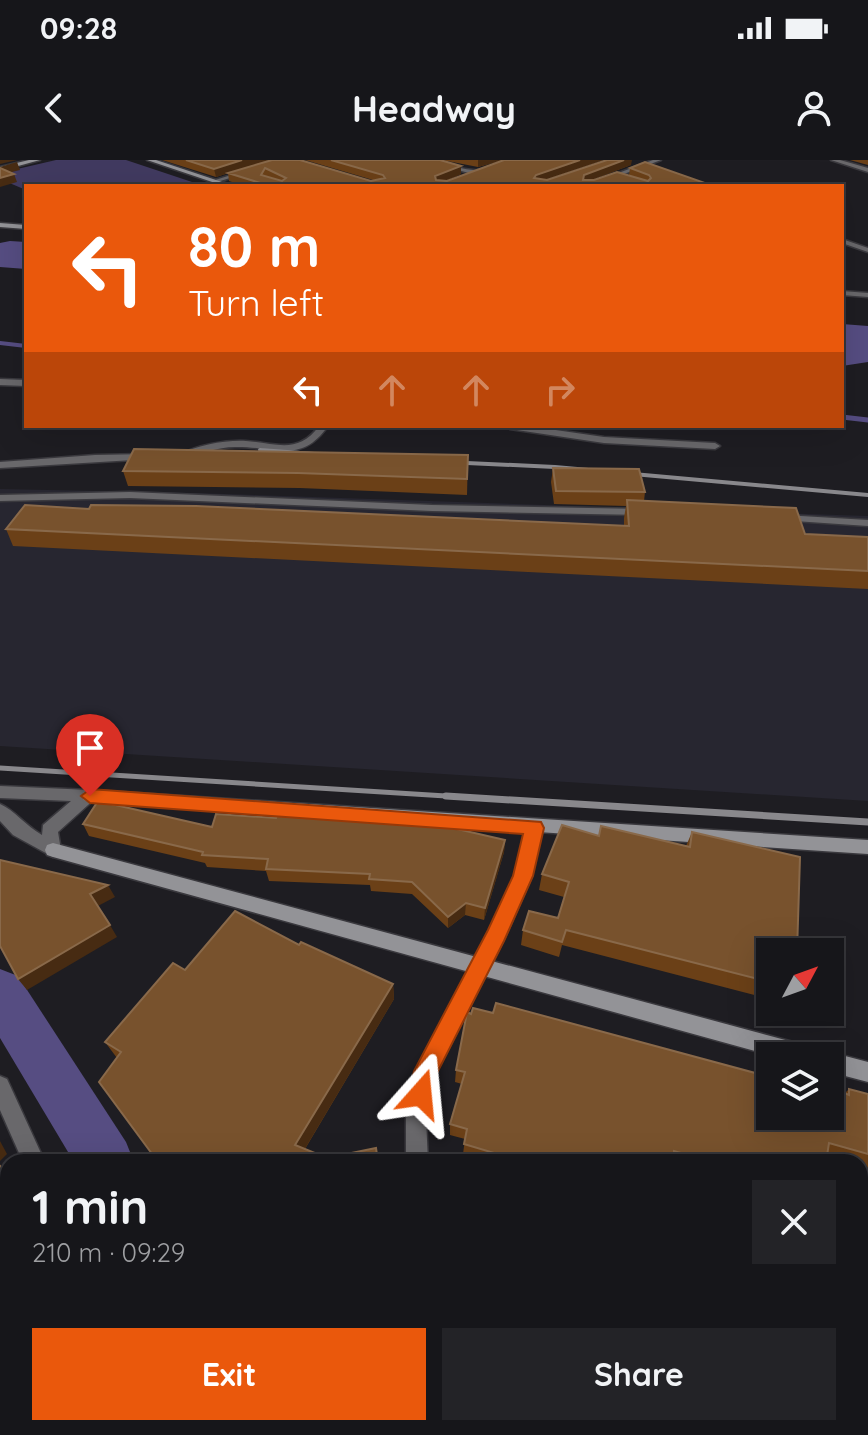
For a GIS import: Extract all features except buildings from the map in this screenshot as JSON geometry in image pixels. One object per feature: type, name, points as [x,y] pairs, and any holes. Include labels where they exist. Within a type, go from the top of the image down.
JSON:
[{"type":"street","points":[[0,169],[36,160]]},
{"type":"street","points":[[150,160],[225,184]]},
{"type":"street","points":[[215,181],[287,160],[303,164]]},
{"type":"street","points":[[425,160],[476,173]]},
{"type":"street","points":[[464,178],[514,160]]},
{"type":"street","points":[[0,225],[24,227]]},
{"type":"street","points":[[0,792],[868,847]]},
{"type":"street","points":[[53,850],[49,830],[63,815],[90,796]]},
{"type":"street","points":[[0,810],[19,830],[53,850],[756,1042]]},
{"type":"street","points":[[417,1154],[416,1118],[426,1071],[523,876],[534,828]]},
{"type":"street","points":[[844,1066],[868,1072]]},
{"type":"street","points":[[0,1086],[30,1154]]},
{"type":"lane","points":[[592,184],[658,160]]},
{"type":"lane","points":[[834,160],[868,170]]},
{"type":"lane","points":[[614,175],[629,180]]},
{"type":"lane","points":[[844,242],[866,250]]},
{"type":"lane","points":[[844,249],[866,250]]},
{"type":"lane","points":[[844,293],[868,295]]},
{"type":"lane","points":[[0,382],[24,383]]},
{"type":"lane","points":[[173,456],[237,443],[273,447],[308,446],[316,441],[323,428]]},
{"type":"lane","points":[[523,428],[604,440],[715,446]]},
{"type":"lane","points":[[0,465],[159,457]]},
{"type":"lane","points":[[0,498],[130,495],[432,508],[650,512]]},
{"type":"lane","points":[[775,517],[868,523]]},
{"type":"shaded area","points":[[56,160],[126,160],[198,184],[24,184],[24,189],[0,179],[0,173]]},
{"type":"shaded area","points":[[24,242],[24,269],[0,267],[0,243]]},
{"type":"shaded area","points":[[844,324],[868,326],[868,362],[844,366]]},
{"type":"shaded area","points":[[0,489],[868,516],[868,801],[0,746]]},
{"type":"waterway","points":[[0,343],[24,346]]},
{"type":"waterway","points":[[844,417],[868,420]]},
{"type":"waterway","points":[[0,992],[101,1154]]},
{"type":"railway","points":[[260,450],[314,454]]},
{"type":"railway","points":[[445,462],[555,467],[868,495]]},
{"type":"railway","points":[[0,768],[453,796]]},
{"type":"railway","points":[[446,796],[453,796]]},
{"type":"railway","points":[[453,796],[868,822]]},
{"type":"railway","points":[[453,796],[478,798]]},
{"type":"route","points":[[90,796],[534,828],[523,876],[497,935],[426,1071],[421,1094]]}]
